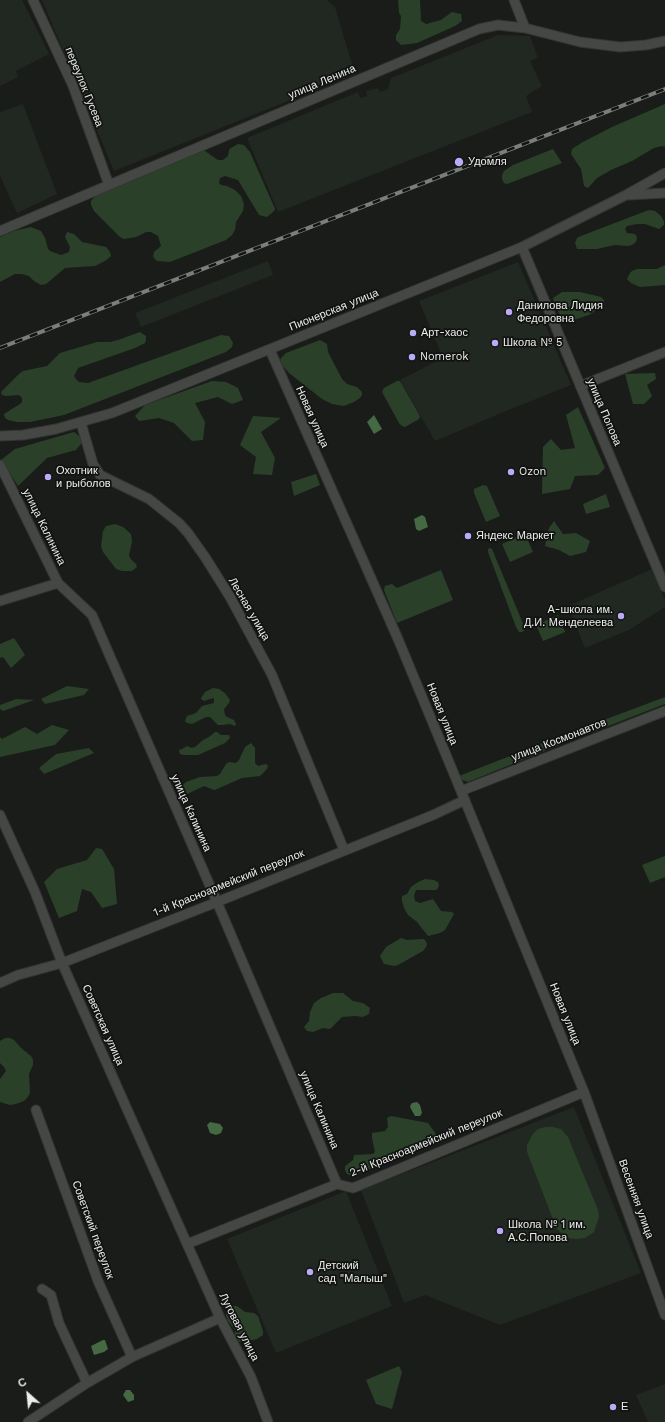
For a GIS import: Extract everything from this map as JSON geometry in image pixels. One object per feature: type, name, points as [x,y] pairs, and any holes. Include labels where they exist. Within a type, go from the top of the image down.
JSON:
[{"type":"street","name":"переулок Гусева","points":[[33,0],[73,86],[109,184]]},
{"type":"street","points":[[514,0],[525,28]]},
{"type":"street","name":"улица Ленина","points":[[0,231],[479,29],[498,25],[525,28],[561,38],[598,45],[620,47],[646,45],[665,41]]},
{"type":"street","name":"Пионерская улица","points":[[0,436],[23,435],[81,423],[112,413],[522,247],[626,195],[665,172]]},
{"type":"street","points":[[626,195],[665,193]]},
{"type":"street","name":"улица Попова","points":[[522,247],[665,587]]},
{"type":"street","name":"Новая улица","points":[[270,350],[374,588],[398,639],[584,1092]]},
{"type":"street","points":[[580,386],[665,352]]},
{"type":"street","name":"Лесная улица","points":[[81,423],[93,464],[100,475],[149,499],[179,523],[205,557],[230,597],[272,675],[344,850]]},
{"type":"street","name":"улица Калинина","points":[[0,465],[58,584],[92,615],[217,902],[337,1184]]},
{"type":"street","points":[[0,601],[58,584]]},
{"type":"street","name":"улица Космонавтов","points":[[461,791],[665,711]]},
{"type":"street","name":"1-й Красноармейский переулок","points":[[0,983],[18,975],[62,963],[217,902],[433,815],[465,800]]},
{"type":"street","name":"Советская улица","points":[[0,815],[35,892],[62,963],[187,1244]]},
{"type":"street","name":"2-й Красноармейский переулок","points":[[187,1244],[337,1184],[353,1188],[584,1092]]},
{"type":"street","name":"Весенняя улица","points":[[584,1092],[665,1315]]},
{"type":"street","name":"Советский переулок","points":[[36,1110],[98,1281],[132,1357]]},
{"type":"street","name":"Луговая улица","points":[[187,1244],[220,1318],[251,1377],[268,1422]]},
{"type":"street","points":[[42,1289],[51,1295],[59,1323],[87,1383]]},
{"type":"street","points":[[28,1422],[87,1383],[132,1357],[220,1318]]},
{"type":"street","points":[[42,1413],[44,1422]]},
{"type":"shaded area","points":[[0,0],[22,0],[49,54],[16,71],[18,77],[0,86]]},
{"type":"shaded area","points":[[42,0],[327,0],[335,7],[355,74],[114,171]]},
{"type":"shaded area","points":[[398,0],[420,0],[421,21],[426,24],[441,20],[452,12],[461,14],[462,21],[455,26],[417,43],[401,45],[396,40],[396,35],[400,29],[401,16],[399,13]]},
{"type":"shaded area","points":[[498,35],[530,36],[538,58],[530,61],[542,86],[526,96],[532,112],[278,212],[247,138],[358,92],[360,98],[367,96],[366,91],[378,88],[380,92],[388,89],[391,78]]},
{"type":"shaded area","points":[[23,104],[57,194],[17,213],[0,176],[0,112]]},
{"type":"shaded area","points":[[665,104],[665,147],[662,146],[654,148],[632,161],[597,178],[588,188],[584,186],[581,169],[571,154],[572,149],[612,127]]},
{"type":"shaded area","points":[[238,144],[244,145],[250,152],[275,209],[267,217],[259,215],[238,180],[225,176],[220,178],[219,183],[235,190],[241,196],[244,204],[243,211],[236,222],[235,230],[226,240],[170,262],[157,261],[153,257],[154,252],[161,246],[158,236],[151,232],[146,232],[136,237],[124,239],[120,237],[94,211],[91,205],[91,201],[96,195],[202,151],[205,151],[218,160],[223,160],[228,156],[229,150]]},
{"type":"shaded area","points":[[553,149],[562,163],[507,184],[504,183],[502,175],[504,171],[513,165]]},
{"type":"shaded area","points":[[650,210],[655,211],[661,216],[664,221],[664,225],[659,229],[645,224],[627,226],[625,229],[627,233],[635,234],[637,237],[636,242],[632,245],[615,245],[597,249],[577,249],[575,243],[577,238]]},
{"type":"shaded area","points":[[31,227],[41,231],[50,251],[61,255],[69,252],[70,247],[65,237],[67,232],[74,234],[82,242],[106,247],[111,256],[95,266],[65,268],[46,284],[41,285],[29,276],[22,274],[15,274],[0,282],[0,237],[14,231]]},
{"type":"shaded area","points":[[268,261],[273,275],[141,327],[135,313]]},
{"type":"shaded area","name":"Школа № 5","points":[[518,262],[571,385],[435,441],[400,380],[443,358],[419,301]]},
{"type":"shaded area","points":[[665,265],[665,285],[640,287],[631,283],[627,279],[632,271],[637,269],[657,269]]},
{"type":"shaded area","points":[[562,292],[580,292],[601,297],[604,300],[604,305],[589,315],[570,321],[561,316],[556,308],[553,298]]},
{"type":"shaded area","points":[[140,332],[146,336],[145,343],[78,368],[74,376],[76,379],[79,382],[88,383],[221,335],[229,336],[233,343],[232,347],[226,352],[64,415],[30,422],[17,422],[5,418],[4,414],[20,404],[22,402],[22,398],[19,395],[2,395],[1,392],[23,371],[47,366],[60,353],[97,342],[110,342],[118,340]]},
{"type":"shaded area","points":[[320,340],[327,344],[328,352],[342,379],[347,384],[357,387],[362,392],[360,398],[354,402],[344,406],[332,404],[322,399],[289,373],[282,365],[280,361],[281,358],[286,353]]},
{"type":"shaded area","points":[[655,373],[656,379],[647,385],[652,396],[644,404],[633,404],[625,374]]},
{"type":"shaded area","points":[[212,381],[226,382],[238,388],[243,400],[232,404],[218,397],[195,403],[205,422],[203,440],[192,441],[174,423],[159,418],[139,421],[135,416],[145,405]]},
{"type":"shaded area","points":[[397,381],[400,381],[420,416],[419,419],[405,427],[399,423],[382,392],[384,388]]},
{"type":"shaded area","points":[[578,407],[605,468],[598,475],[575,476],[570,489],[542,494],[543,447],[551,439],[561,450],[575,448],[566,415]]},
{"type":"shaded area","points":[[374,415],[382,429],[374,434],[367,422]]},
{"type":"shaded area","points":[[253,416],[281,418],[261,432],[275,458],[272,475],[253,474],[256,457],[240,445]]},
{"type":"shaded area","points":[[74,432],[84,440],[76,450],[47,458],[18,486],[1,460],[15,449]]},
{"type":"shaded area","points":[[316,474],[320,485],[294,496],[291,482]]},
{"type":"shaded area","points":[[483,485],[487,486],[500,516],[486,522],[474,493],[474,489]]},
{"type":"shaded area","points":[[606,494],[610,507],[586,514],[583,504]]},
{"type":"shaded area","points":[[422,515],[425,517],[428,527],[419,531],[416,529],[414,519]]},
{"type":"shaded area","points":[[554,521],[563,534],[576,533],[590,541],[586,552],[570,556],[559,550],[545,546],[549,528]]},
{"type":"shaded area","points":[[115,524],[123,527],[131,534],[132,542],[129,555],[137,567],[132,571],[122,571],[116,569],[103,552],[101,546],[103,531],[106,526]]},
{"type":"shaded area","points":[[525,534],[533,552],[510,562],[502,544]]},
{"type":"shaded area","points":[[488,549],[492,549],[524,626],[525,630],[522,632],[519,632],[516,627],[488,552]]},
{"type":"shaded area","points":[[652,569],[665,599],[665,607],[629,630],[585,648],[568,606]]},
{"type":"shaded area","points":[[441,570],[453,600],[397,623],[384,590],[385,586],[392,584],[397,588]]},
{"type":"shaded area","points":[[558,615],[565,632],[543,641],[536,625]]},
{"type":"shaded area","points":[[14,638],[25,655],[11,668],[3,657],[0,658],[0,644]]},
{"type":"shaded area","points":[[67,686],[89,689],[84,695],[45,704],[41,699]]},
{"type":"shaded area","points":[[213,688],[219,689],[225,693],[230,700],[224,709],[225,715],[234,720],[236,724],[235,726],[230,724],[218,725],[210,717],[206,717],[192,724],[185,721],[187,716],[196,713],[202,706],[214,703],[213,698],[204,701],[201,699],[205,692]]},
{"type":"shaded area","points":[[665,697],[665,704],[593,732],[590,731],[588,726]]},
{"type":"shaded area","points":[[16,699],[34,700],[3,711],[0,709],[0,705]]},
{"type":"shaded area","points":[[52,725],[69,730],[55,745],[0,757],[0,737],[2,739],[25,727],[37,734]]},
{"type":"shaded area","points":[[215,732],[221,735],[229,735],[230,738],[225,743],[198,755],[180,754],[179,750],[187,746],[192,748],[195,747]]},
{"type":"shaded area","points":[[571,732],[574,739],[468,782],[460,779],[459,776]]},
{"type":"shaded area","points":[[251,743],[255,748],[255,763],[258,766],[265,764],[268,765],[267,769],[260,776],[242,778],[214,790],[204,786],[187,794],[184,793],[182,786],[186,782],[200,777],[217,776],[226,764],[229,762],[236,763],[245,747]]},
{"type":"shaded area","points":[[89,748],[94,753],[44,774],[39,768],[56,754]]},
{"type":"shaded area","points":[[96,848],[102,849],[114,869],[117,904],[102,908],[91,892],[82,889],[77,911],[59,918],[44,882],[57,869],[87,860]]},
{"type":"shaded area","points":[[665,856],[665,877],[650,883],[642,865]]},
{"type":"shaded area","points":[[425,879],[438,882],[438,888],[436,890],[416,890],[414,896],[415,901],[420,903],[433,899],[441,911],[452,912],[454,914],[445,930],[428,936],[417,922],[408,915],[402,901],[402,896],[407,894],[411,887]]},
{"type":"shaded area","points":[[401,938],[407,940],[423,939],[427,944],[423,951],[398,965],[394,966],[384,964],[380,956],[386,947]]},
{"type":"shaded area","points":[[333,993],[343,993],[353,1001],[363,1003],[370,1008],[369,1014],[363,1017],[342,1017],[330,1029],[323,1028],[313,1032],[307,1031],[304,1027],[309,1021],[310,1012],[314,1003]]},
{"type":"shaded area","points":[[5,1038],[14,1040],[31,1056],[33,1060],[33,1065],[29,1074],[30,1093],[24,1101],[10,1105],[0,1102],[0,1079],[6,1071],[0,1063],[0,1041]]},
{"type":"shaded area","points":[[417,1102],[420,1105],[422,1113],[420,1116],[415,1116],[410,1106],[412,1103]]},
{"type":"shaded area","name":"Школа № 1 им. А.С.Попова","points":[[574,1107],[641,1273],[500,1325],[425,1295],[404,1303],[361,1190]]},
{"type":"shaded area","points":[[391,1116],[428,1123],[436,1134],[436,1140],[353,1176],[347,1174],[345,1166],[353,1160],[354,1155],[373,1154],[375,1152],[372,1133],[385,1131],[388,1127],[387,1118]]},
{"type":"shaded area","points":[[210,1122],[220,1124],[223,1128],[221,1133],[216,1135],[210,1133],[207,1125]]},
{"type":"shaded area","points":[[546,1127],[561,1129],[568,1137],[598,1210],[599,1217],[594,1232],[585,1238],[569,1238],[561,1233],[556,1227],[527,1152],[527,1145],[533,1134],[538,1129]]},
{"type":"shaded area","name":"Детский сад \"Малыш\"","points":[[346,1191],[392,1306],[276,1353],[227,1239]]},
{"type":"shaded area","points":[[232,1306],[237,1306],[245,1312],[254,1313],[258,1316],[263,1335],[257,1339],[240,1342],[235,1337],[235,1330],[228,1321],[226,1315],[227,1310]]},
{"type":"shaded area","points":[[105,1340],[108,1349],[94,1355],[91,1346]]},
{"type":"shaded area","points":[[399,1366],[402,1372],[392,1409],[376,1404],[366,1380]]},
{"type":"shaded area","points":[[665,1384],[665,1422],[648,1422],[636,1395]]},
{"type":"shaded area","points":[[126,1390],[130,1390],[134,1395],[134,1400],[128,1402],[123,1395]]},
{"type":"railway","points":[[0,348],[665,89]]},
{"type":"place","name":"Удомля","points":[[459,162]]},
{"type":"place","name":"Данилова Лидия Федоровна","points":[[509,312]]},
{"type":"place","name":"Арт-хаос","points":[[413,333]]},
{"type":"place","name":"Школа № 5","points":[[495,343]]},
{"type":"place","name":"Nomerok","points":[[412,357]]},
{"type":"place","name":"Ozon","points":[[511,472]]},
{"type":"place","name":"Охотник и рыболов","points":[[48,477]]},
{"type":"place","name":"Яндекс Маркет","points":[[468,536]]},
{"type":"place","name":"А-школа им. Д.И. Менделеева","points":[[621,616]]},
{"type":"place","name":"Школа № 1 им. А.С.Попова","points":[[500,1231]]},
{"type":"place","name":"Детский сад \"Малыш\"","points":[[310,1272]]},
{"type":"place","name":"Е","points":[[613,1407]]}]
